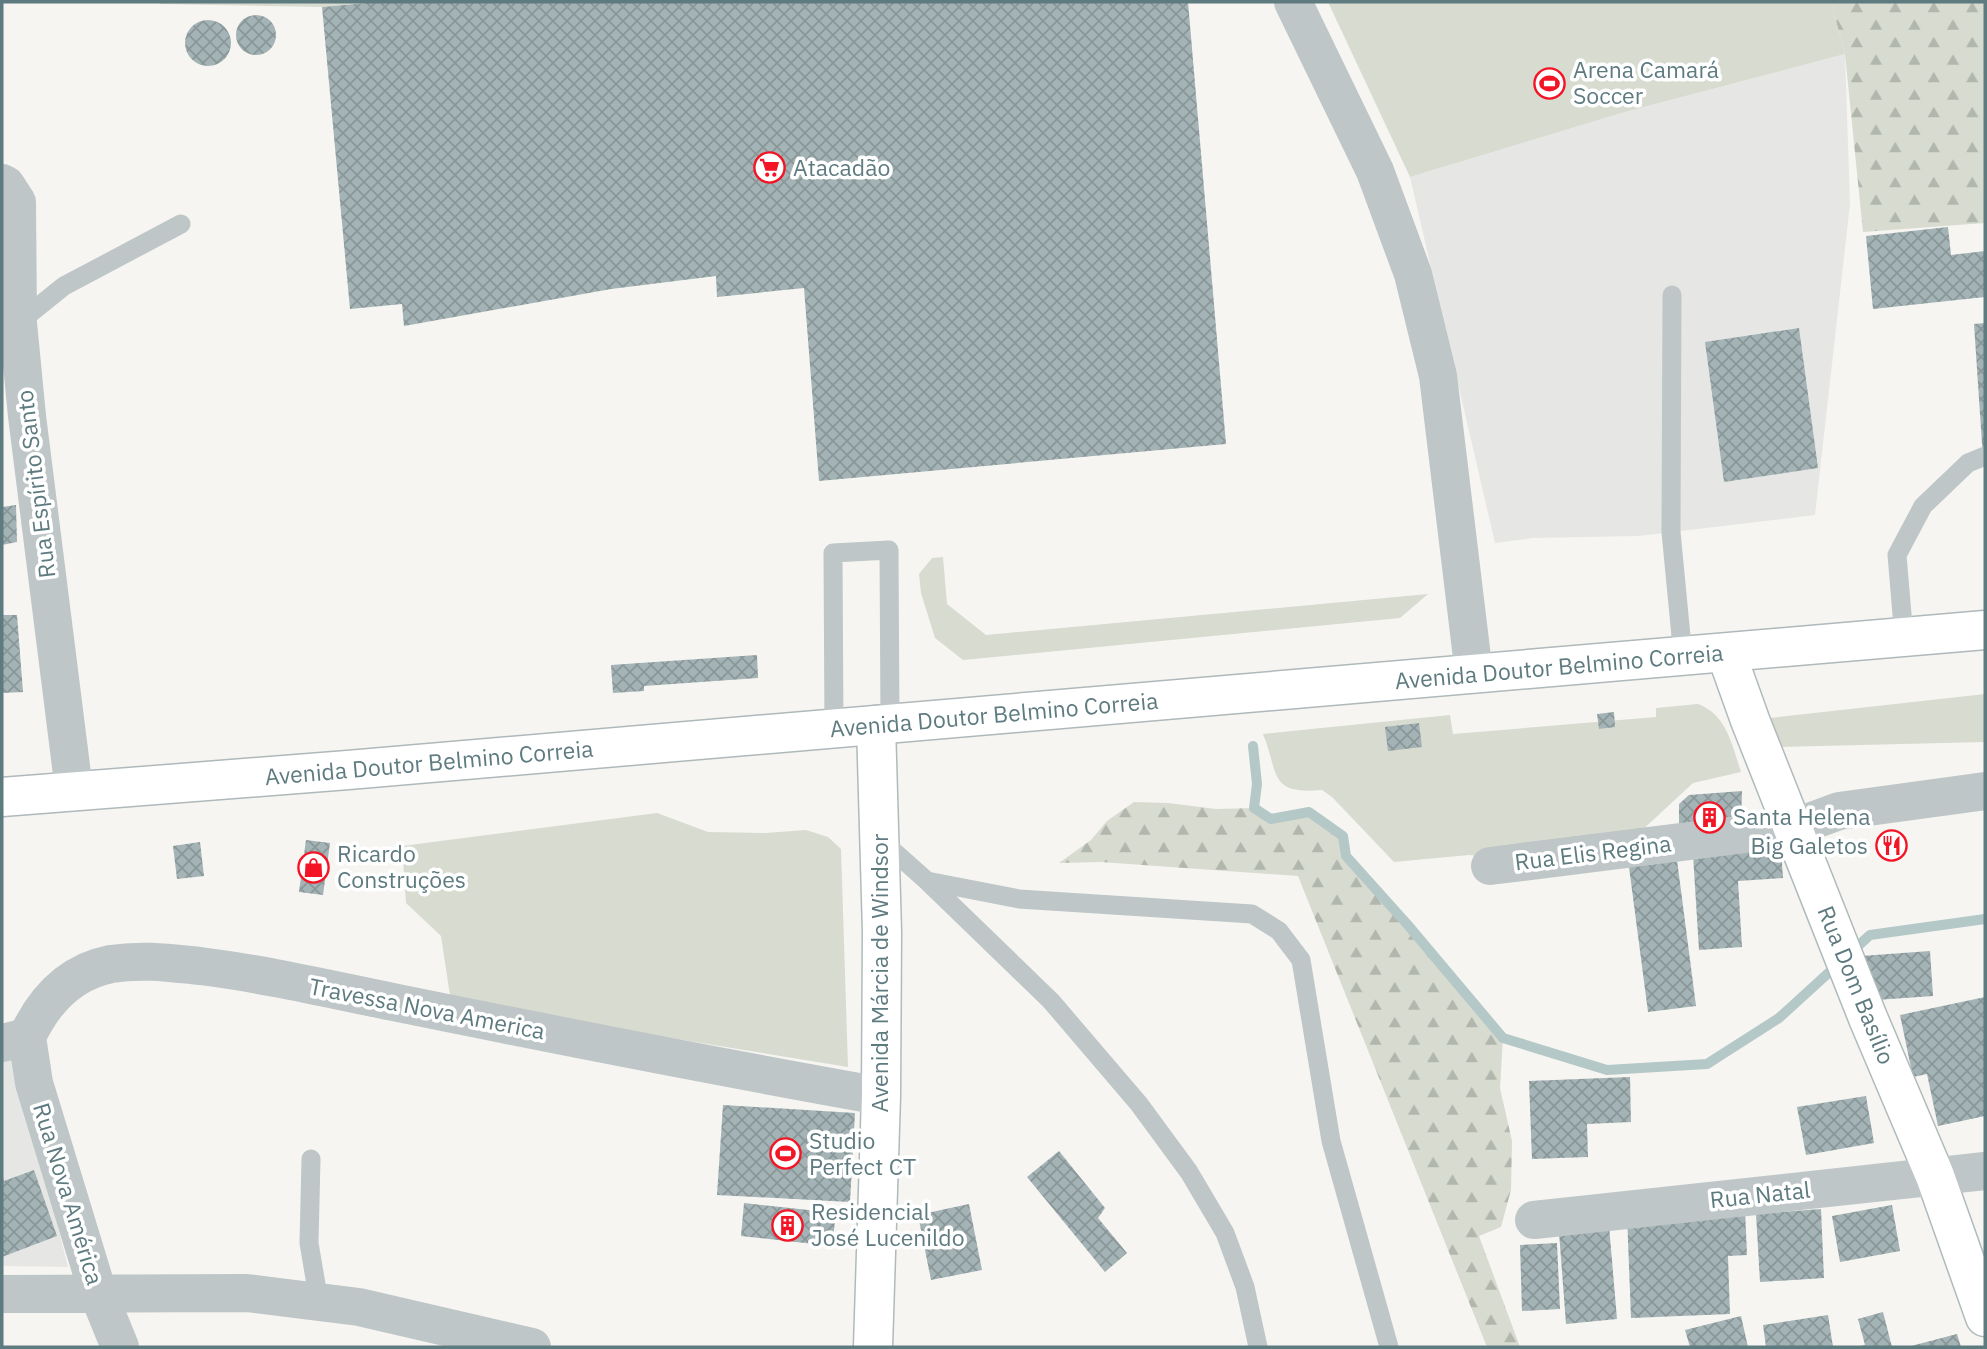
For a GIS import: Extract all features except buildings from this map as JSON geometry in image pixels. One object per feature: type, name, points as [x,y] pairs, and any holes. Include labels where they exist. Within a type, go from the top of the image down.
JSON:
[{"type":"main road","name":"Avenida Doutor Belmino Correia","points":[[2,797],[1985,631]]},
{"type":"main road","name":"Rua Dom Basílio","points":[[1726,653],[1749,720],[1868,1018],[1935,1176],[1985,1317]]},
{"type":"main road","name":"Avenida Márcia de Windsor","points":[[873,1347],[881,1096],[883,725]]},
{"type":"street","points":[[1293,2],[1375,171],[1413,274],[1438,376],[1474,674]]},
{"type":"street","name":"Rua Espírito Santo","points":[[2,183],[18,202],[18,323],[14,418],[74,790]]},
{"type":"street","name":"Rua Elis Regina","points":[[1490,866],[1793,828],[1839,811],[1985,791]]},
{"type":"street","name":"Travessa Nova America","points":[[14,1040],[57,991],[75,978],[89,970],[144,960],[237,971],[713,1067],[881,1096]]},
{"type":"street","name":"Rua Nova América","points":[[14,1040],[34,1083],[98,1293],[120,1347]]},
{"type":"street","name":"Rua Natal","points":[[1534,1220],[1985,1171]]},
{"type":"street","points":[[2,1294],[247,1293],[359,1307],[533,1347]]},
{"type":"lane","points":[[18,323],[64,286],[181,224]]},
{"type":"lane","points":[[1672,295],[1671,532],[1683,657]]},
{"type":"lane","points":[[1904,638],[1897,555],[1923,506],[1968,463],[1985,456]]},
{"type":"lane","points":[[834,729],[833,553],[888,550],[883,725]]},
{"type":"lane","points":[[881,839],[1051,1001],[1139,1104],[1189,1171],[1224,1233],[1245,1287],[1258,1347]]},
{"type":"lane","points":[[927,881],[1019,899],[1252,914],[1279,931],[1301,960],[1331,1141],[1389,1347]]},
{"type":"lane","points":[[311,1159],[309,1243],[319,1302]]},
{"type":"shaded area","points":[[1845,54],[1850,204],[1815,515],[1639,536],[1533,538],[1495,543],[1410,177],[1625,112]]},
{"type":"shaded area","points":[[13,1047],[68,1267],[2,1266],[2,1050]]},
{"type":"green space","points":[[160,2],[378,2],[322,7]]},
{"type":"green space","name":"Arena Camará Soccer","points":[[1328,2],[1831,2],[1845,54],[1625,112],[1410,177]]},
{"type":"green space","points":[[1831,2],[1985,2],[1985,223],[1863,232],[1845,54]]},
{"type":"green space","points":[[943,557],[947,604],[986,635],[1428,594],[1400,618],[963,660],[935,638],[921,593],[919,574],[932,558]]},
{"type":"green space","points":[[1985,694],[1985,742],[1773,747],[1770,718]]},
{"type":"green space","points":[[1698,704],[1716,715],[1722,723],[1741,772],[1693,783],[1638,834],[1481,856],[1394,862],[1332,797],[1322,790],[1305,791],[1284,785],[1274,770],[1263,734],[1450,715],[1453,734],[1656,717],[1656,708]]},
{"type":"green space","points":[[1134,802],[1216,809],[1254,808],[1271,819],[1309,812],[1343,836],[1346,856],[1503,1038],[1500,1088],[1512,1141],[1511,1190],[1501,1227],[1479,1236],[1520,1347],[1487,1347],[1298,876],[1101,862],[1059,863],[1091,840],[1107,821]]},
{"type":"green space","points":[[657,813],[708,832],[766,833],[806,830],[828,837],[841,849],[848,1067],[451,1002],[441,936],[406,903],[402,846]]},
{"type":"waterway","points":[[1253,746],[1257,784],[1254,808],[1271,819],[1309,812],[1343,836],[1346,856],[1503,1038],[1607,1070],[1707,1064],[1779,1018],[1870,935],[1985,919]]},
{"type":"place","name":"Arena Camará Soccer","points":[[1550,83]]},
{"type":"place","name":"Atacadão","points":[[770,168]]},
{"type":"place","name":"Santa Helena","points":[[1710,817]]},
{"type":"place","name":"Big Galetos","points":[[1891,846]]},
{"type":"place","name":"Ricardo Construções","points":[[314,867]]},
{"type":"place","name":"Studio Perfect CT","points":[[786,1154]]},
{"type":"place","name":"Residencial José Lucenildo","points":[[788,1225]]}]
